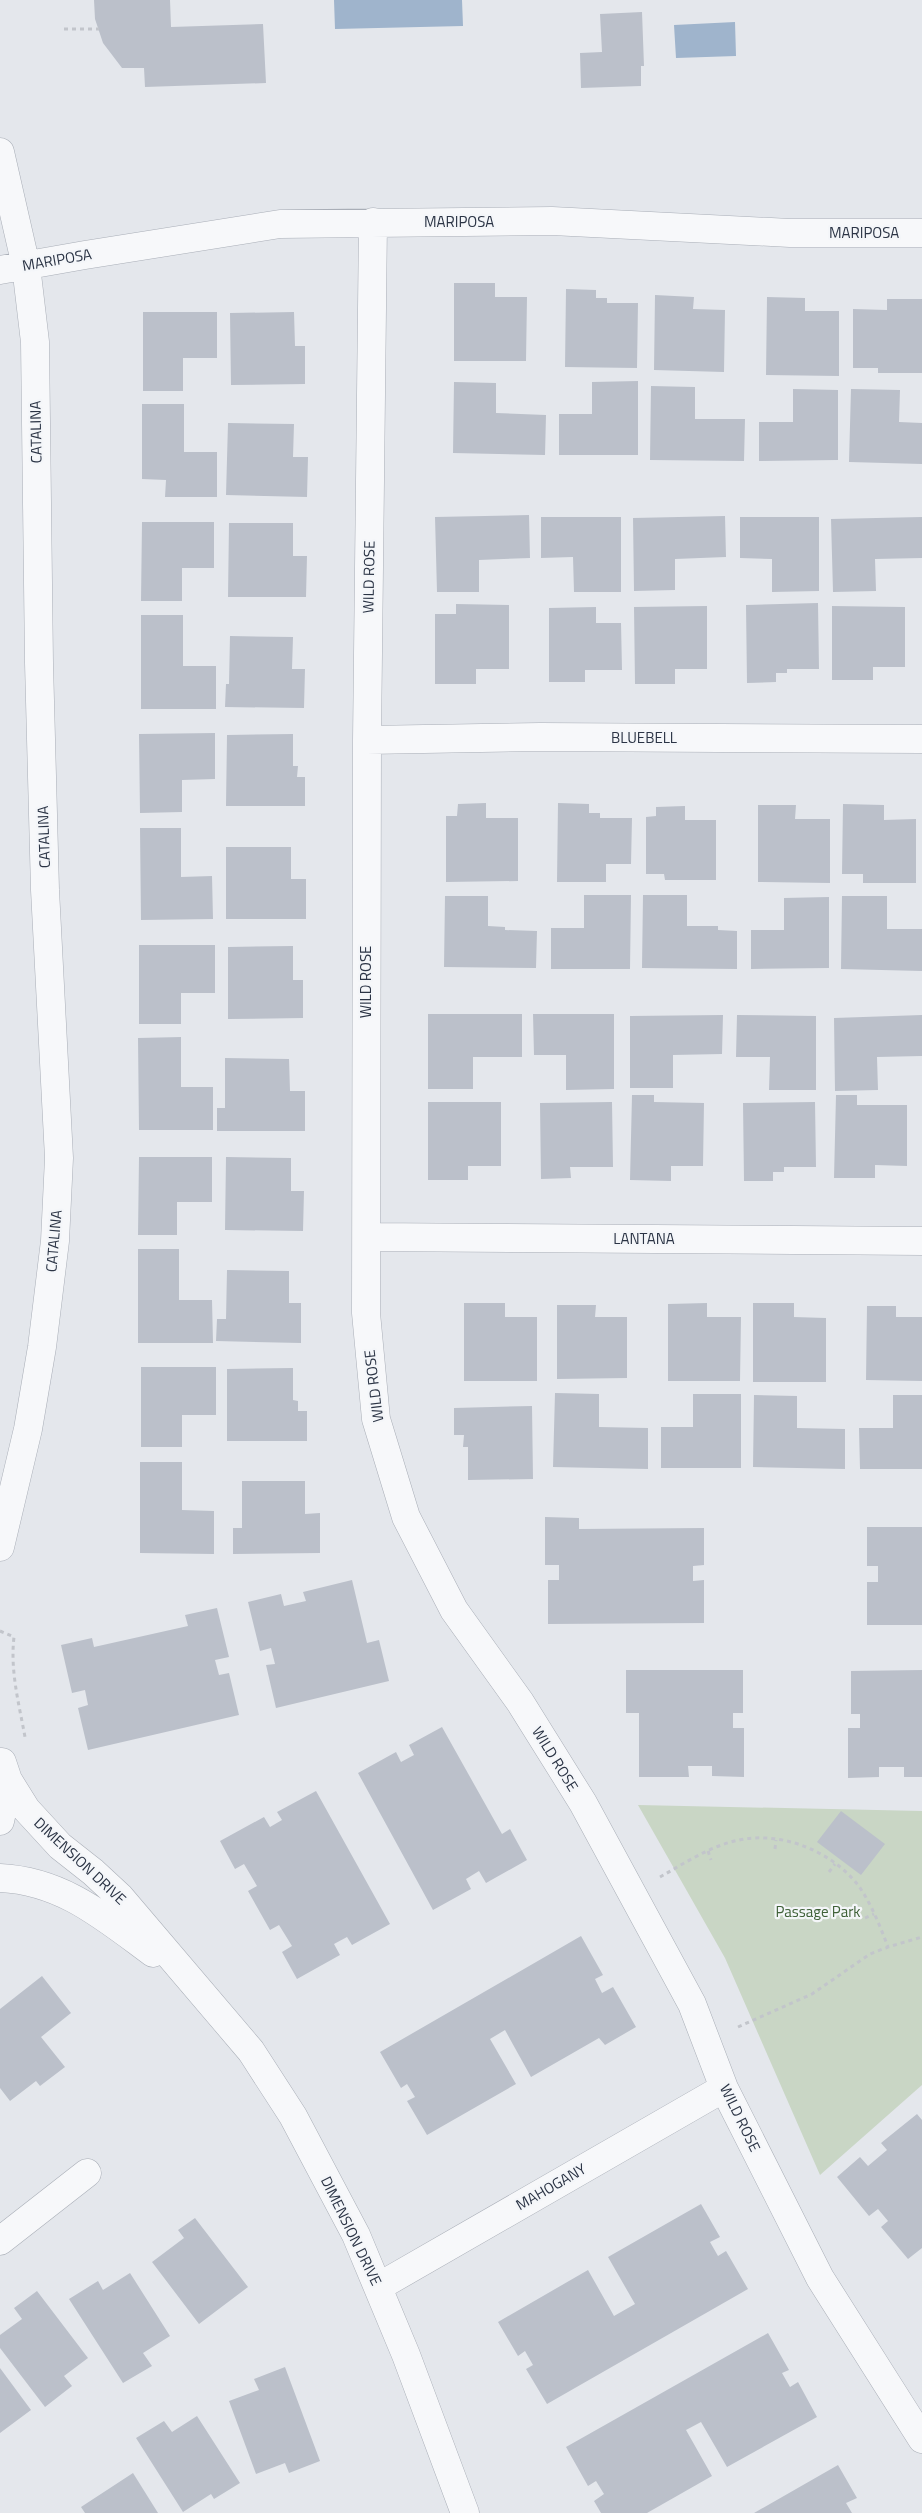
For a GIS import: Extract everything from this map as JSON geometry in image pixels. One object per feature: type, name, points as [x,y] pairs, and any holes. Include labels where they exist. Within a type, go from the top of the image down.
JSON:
[{"type":"street","name":"CATALINA","points":[[0,152],[13,268],[35,342],[39,683],[46,890],[59,1158],[55,1242],[42,1347],[28,1429],[3,1527],[0,1547]]},
{"type":"street","name":"MARIPOSA","points":[[13,268],[280,224],[552,221],[790,233],[922,233]]},
{"type":"street","name":"WILD ROSE","points":[[372,222],[367,740],[366,1313],[376,1419],[406,1517],[454,1610],[520,1702],[583,1803],[633,1892],[692,2004],[724,2088],[820,2278],[922,2439]]},
{"type":"street","name":"BLUEBELL","points":[[367,740],[533,737],[922,739]]},
{"type":"street","name":"LANTANA","points":[[367,1238],[922,1241]]},
{"type":"street","points":[[0,1821],[5,1799],[5,1780],[1,1760]]},
{"type":"street","name":"DIMENSION DRIVE","points":[[1,1760],[8,1780],[31,1816],[60,1846],[93,1872],[120,1897],[250,2051],[294,2116],[356,2235],[378,2287],[465,2513]]},
{"type":"street","name":"DIMENSION DRIVE","points":[[0,1878],[32,1883],[61,1891],[105,1918],[187,1977]]},
{"type":"street","name":"MAHOGANY","points":[[378,2287],[724,2088]]},
{"type":"street","points":[[0,2241],[87,2173]]},
{"type":"path","points":[[64,29],[98,29]]},
{"type":"path","points":[[0,1631],[14,1637],[12,1654],[14,1680],[26,1740]]},
{"type":"path","points":[[633,1892],[708,1851],[740,1840],[776,1840],[808,1848],[835,1864],[859,1887],[874,1914],[888,1946]]},
{"type":"path","points":[[775,1850],[776,1840]]},
{"type":"path","points":[[708,1851],[711,1860]]},
{"type":"path","points":[[829,1872],[835,1864]]},
{"type":"path","points":[[865,1918],[874,1914]]},
{"type":"path","points":[[706,2040],[797,2002],[819,1990],[856,1963],[888,1946],[922,1937]]},
{"type":"green space","name":"Passage Park","points":[[638,1805],[922,1811],[922,2085],[820,2175],[725,1958]]},
{"type":"water","points":[[334,0],[462,0],[463,26],[335,29]]},
{"type":"water","points":[[735,22],[736,56],[676,58],[674,25]]},
{"type":"building","points":[[94,0],[170,0],[171,27],[263,24],[266,83],[145,87],[144,68],[122,68],[103,43],[95,19]]},
{"type":"building","points":[[642,12],[644,66],[641,66],[641,86],[581,88],[580,53],[602,52],[600,14]]},
{"type":"building","points":[[454,283],[495,283],[495,297],[527,297],[526,361],[454,361]]},
{"type":"building","points":[[566,289],[596,290],[596,298],[607,298],[607,303],[638,303],[637,368],[565,367]]},
{"type":"building","points":[[655,295],[694,297],[693,309],[725,310],[724,372],[654,370]]},
{"type":"building","points":[[767,297],[805,298],[805,311],[839,311],[839,376],[766,375]]},
{"type":"building","points":[[887,299],[922,299],[922,373],[878,373],[878,368],[853,368],[853,309],[887,310]]},
{"type":"building","points":[[143,312],[217,312],[217,358],[183,358],[183,391],[143,391]]},
{"type":"building","points":[[294,312],[295,346],[305,346],[305,384],[231,385],[230,313]]},
{"type":"building","points":[[638,381],[638,455],[559,455],[559,414],[592,414],[592,382]]},
{"type":"building","points":[[454,382],[496,383],[496,413],[546,415],[545,455],[453,453]]},
{"type":"building","points":[[651,386],[695,387],[695,419],[745,419],[744,461],[650,460]]},
{"type":"building","points":[[793,389],[838,390],[838,460],[759,461],[759,422],[793,422]]},
{"type":"building","points":[[851,389],[900,390],[899,422],[922,423],[922,464],[849,462]]},
{"type":"building","points":[[142,404],[184,404],[184,452],[217,452],[217,497],[165,497],[166,480],[142,479]]},
{"type":"building","points":[[228,423],[294,424],[293,457],[308,457],[307,497],[226,495]]},
{"type":"building","points":[[529,515],[530,558],[479,560],[479,592],[437,592],[435,517]]},
{"type":"building","points":[[725,516],[726,557],[675,559],[675,590],[634,591],[633,518]]},
{"type":"building","points":[[541,517],[621,517],[621,592],[574,592],[573,557],[541,558]]},
{"type":"building","points":[[740,517],[819,517],[819,591],[772,592],[772,559],[740,558]]},
{"type":"building","points":[[922,517],[922,558],[875,559],[876,591],[833,592],[831,519]]},
{"type":"building","points":[[142,522],[214,522],[214,568],[182,568],[182,601],[141,601]]},
{"type":"building","points":[[229,523],[293,523],[293,556],[307,556],[306,597],[228,597]]},
{"type":"building","points":[[818,603],[819,669],[787,669],[787,673],[776,673],[776,682],[747,683],[746,605]]},
{"type":"building","points":[[456,604],[509,605],[509,669],[476,669],[476,684],[435,684],[435,614],[456,614]]},
{"type":"building","points":[[707,606],[707,669],[675,669],[675,684],[635,684],[634,607]]},
{"type":"building","points":[[832,606],[905,607],[905,667],[873,667],[873,680],[832,680]]},
{"type":"building","points":[[596,607],[596,623],[621,623],[622,670],[585,670],[585,682],[549,682],[549,608]]},
{"type":"building","points":[[141,615],[183,615],[183,666],[216,666],[216,709],[141,709]]},
{"type":"building","points":[[230,636],[293,637],[292,669],[305,669],[304,708],[225,707],[226,684],[229,684]]},
{"type":"building","points":[[215,733],[215,779],[182,780],[182,812],[140,813],[139,734]]},
{"type":"building","points":[[293,734],[293,766],[298,766],[297,777],[305,777],[305,806],[226,806],[227,735]]},
{"type":"building","points":[[486,803],[486,818],[518,818],[518,881],[446,882],[446,816],[457,816],[458,804]]},
{"type":"building","points":[[558,803],[589,804],[589,813],[600,813],[600,818],[632,818],[631,864],[606,864],[606,882],[557,882]]},
{"type":"building","points":[[843,804],[884,805],[884,820],[916,819],[916,883],[863,883],[863,874],[842,874]]},
{"type":"building","points":[[758,805],[796,805],[795,819],[830,819],[830,883],[758,882]]},
{"type":"building","points":[[685,806],[685,820],[716,820],[716,880],[665,880],[664,874],[646,874],[646,817],[656,816],[656,807]]},
{"type":"building","points":[[140,828],[181,828],[181,877],[212,876],[213,919],[141,920]]},
{"type":"building","points":[[226,847],[291,847],[291,879],[306,879],[306,919],[226,919]]},
{"type":"building","points":[[584,895],[631,895],[630,969],[551,969],[551,928],[584,928]]},
{"type":"building","points":[[643,895],[687,895],[687,926],[718,926],[718,930],[737,931],[737,969],[642,968]]},
{"type":"building","points":[[445,896],[488,896],[488,926],[505,927],[505,930],[537,931],[536,968],[444,967]]},
{"type":"building","points":[[842,896],[887,896],[887,929],[922,929],[922,971],[841,969]]},
{"type":"building","points":[[829,897],[829,968],[751,969],[751,930],[784,930],[784,898]]},
{"type":"building","points":[[139,945],[215,945],[215,993],[181,993],[181,1024],[139,1024]]},
{"type":"building","points":[[293,946],[293,980],[303,980],[303,1018],[228,1019],[228,947]]},
{"type":"building","points":[[428,1014],[522,1014],[522,1057],[473,1057],[473,1089],[428,1089]]},
{"type":"building","points":[[533,1014],[614,1014],[614,1089],[566,1090],[566,1055],[534,1055]]},
{"type":"building","points":[[723,1015],[722,1054],[673,1055],[673,1088],[630,1088],[630,1016]]},
{"type":"building","points":[[737,1015],[816,1016],[816,1090],[769,1090],[770,1057],[736,1057]]},
{"type":"building","points":[[922,1015],[922,1056],[877,1057],[878,1090],[835,1091],[834,1018]]},
{"type":"building","points":[[181,1037],[181,1087],[213,1087],[213,1130],[139,1130],[138,1038]]},
{"type":"building","points":[[225,1058],[289,1059],[290,1091],[305,1091],[305,1131],[217,1131],[217,1108],[225,1108]]},
{"type":"building","points":[[632,1095],[654,1095],[654,1102],[704,1103],[703,1166],[671,1166],[671,1181],[630,1180]]},
{"type":"building","points":[[836,1095],[857,1095],[857,1105],[907,1105],[907,1166],[875,1165],[875,1178],[834,1178]]},
{"type":"building","points":[[428,1102],[501,1102],[501,1166],[468,1166],[468,1180],[428,1180]]},
{"type":"building","points":[[612,1102],[613,1167],[570,1167],[571,1178],[541,1179],[540,1103]]},
{"type":"building","points":[[815,1102],[816,1167],[784,1167],[784,1172],[773,1172],[773,1181],[744,1181],[743,1103]]},
{"type":"building","points":[[139,1157],[212,1157],[212,1202],[177,1202],[177,1235],[138,1235]]},
{"type":"building","points":[[226,1157],[291,1158],[291,1191],[304,1191],[303,1231],[225,1230]]},
{"type":"building","points":[[138,1249],[179,1249],[179,1300],[212,1300],[213,1343],[138,1343]]},
{"type":"building","points":[[227,1270],[289,1271],[289,1303],[301,1303],[301,1343],[216,1341],[217,1319],[226,1319]]},
{"type":"building","points":[[464,1303],[505,1303],[505,1317],[537,1317],[537,1381],[464,1381]]},
{"type":"building","points":[[707,1303],[707,1317],[741,1317],[740,1381],[668,1381],[668,1304]]},
{"type":"building","points":[[753,1303],[794,1303],[794,1317],[826,1318],[826,1382],[753,1382]]},
{"type":"building","points":[[557,1305],[596,1305],[595,1317],[627,1317],[627,1378],[557,1379]]},
{"type":"building","points":[[867,1306],[896,1306],[896,1317],[922,1317],[922,1381],[866,1380]]},
{"type":"building","points":[[141,1367],[216,1367],[216,1415],[182,1415],[182,1447],[141,1447]]},
{"type":"building","points":[[293,1368],[293,1400],[298,1401],[298,1411],[307,1411],[307,1441],[227,1441],[227,1369]]},
{"type":"building","points":[[555,1393],[599,1394],[599,1427],[648,1428],[648,1469],[553,1467]]},
{"type":"building","points":[[693,1394],[741,1394],[741,1468],[661,1468],[661,1427],[693,1427]]},
{"type":"building","points":[[754,1395],[797,1396],[797,1428],[845,1429],[845,1469],[753,1467]]},
{"type":"building","points":[[893,1395],[922,1395],[922,1469],[860,1469],[859,1428],[893,1428]]},
{"type":"building","points":[[532,1406],[533,1479],[468,1480],[468,1447],[463,1447],[464,1435],[454,1435],[454,1408]]},
{"type":"building","points":[[140,1462],[182,1462],[182,1510],[214,1511],[214,1554],[140,1553]]},
{"type":"building","points":[[242,1481],[305,1481],[305,1514],[320,1513],[320,1553],[233,1554],[233,1528],[242,1528]]},
{"type":"building","points":[[545,1517],[579,1518],[579,1529],[704,1528],[704,1565],[693,1566],[693,1581],[704,1580],[704,1623],[548,1624],[548,1580],[559,1580],[559,1565],[545,1565]]},
{"type":"building","points":[[867,1527],[922,1527],[922,1625],[867,1625],[867,1582],[878,1582],[878,1566],[867,1566]]},
{"type":"building","points":[[352,1580],[367,1643],[379,1640],[389,1681],[276,1708],[266,1665],[275,1664],[271,1648],[260,1651],[248,1602],[281,1594],[284,1606],[306,1601],[303,1592]]},
{"type":"building","points":[[217,1608],[229,1657],[215,1660],[219,1675],[229,1673],[239,1715],[88,1750],[78,1708],[88,1705],[85,1690],[72,1693],[61,1645],[92,1638],[94,1647],[188,1626],[185,1615]]},
{"type":"building","points":[[626,1670],[743,1670],[743,1713],[733,1713],[733,1728],[744,1728],[744,1777],[712,1776],[712,1766],[688,1766],[689,1777],[639,1777],[639,1713],[626,1713]]},
{"type":"building","points":[[922,1670],[922,1777],[904,1777],[904,1767],[879,1767],[879,1777],[848,1778],[848,1728],[860,1728],[860,1714],[851,1714],[851,1671]]},
{"type":"building","points":[[442,1727],[502,1834],[510,1829],[527,1860],[486,1883],[479,1871],[466,1879],[471,1889],[433,1910],[358,1773],[396,1752],[401,1762],[414,1755],[409,1745]]},
{"type":"building","points":[[316,1791],[390,1924],[352,1945],[347,1937],[334,1944],[340,1955],[297,1979],[282,1952],[292,1946],[279,1925],[270,1930],[248,1891],[257,1886],[244,1864],[235,1869],[220,1841],[264,1817],[270,1827],[282,1820],[277,1812]]},
{"type":"building","points":[[841,1811],[885,1844],[861,1875],[817,1842]]},
{"type":"building","points":[[581,1936],[603,1975],[595,1979],[602,1993],[613,1987],[636,2027],[605,2045],[599,2038],[531,2077],[505,2030],[490,2039],[516,2084],[427,2135],[407,2101],[415,2097],[407,2084],[401,2088],[380,2052]]},
{"type":"building","points":[[42,1976],[71,2013],[41,2037],[65,2067],[40,2086],[36,2081],[10,2101],[0,2088],[0,2009]]},
{"type":"building","points":[[917,2114],[922,2120],[922,2248],[908,2259],[881,2227],[888,2221],[878,2209],[869,2216],[837,2177],[860,2157],[868,2166],[887,2150],[881,2143]]},
{"type":"building","points":[[701,2204],[720,2237],[710,2242],[718,2256],[726,2251],[748,2289],[547,2404],[526,2369],[533,2365],[525,2351],[518,2356],[498,2322],[588,2270],[614,2316],[635,2304],[608,2257]]},
{"type":"building","points":[[195,2218],[248,2287],[199,2324],[152,2262],[184,2238],[178,2230]]},
{"type":"building","points":[[130,2273],[170,2336],[143,2353],[152,2366],[123,2383],[69,2299],[98,2281],[103,2290]]},
{"type":"building","points":[[37,2291],[88,2358],[64,2376],[72,2386],[45,2407],[0,2348],[0,2335],[22,2319],[14,2308]]},
{"type":"building","points":[[768,2333],[789,2370],[782,2373],[790,2387],[798,2382],[817,2417],[727,2467],[701,2422],[686,2430],[712,2476],[647,2513],[601,2513],[594,2501],[604,2494],[596,2481],[588,2486],[566,2447]]},
{"type":"building","points":[[285,2367],[320,2461],[289,2473],[285,2463],[256,2474],[229,2401],[259,2390],[254,2379]]},
{"type":"building","points":[[0,2368],[31,2410],[0,2433]]},
{"type":"building","points":[[197,2416],[240,2483],[214,2499],[211,2494],[183,2512],[136,2438],[164,2421],[172,2432]]},
{"type":"building","points":[[838,2465],[857,2498],[846,2503],[852,2513],[754,2513]]},
{"type":"building","points":[[133,2473],[158,2513],[85,2513],[81,2507]]}]
